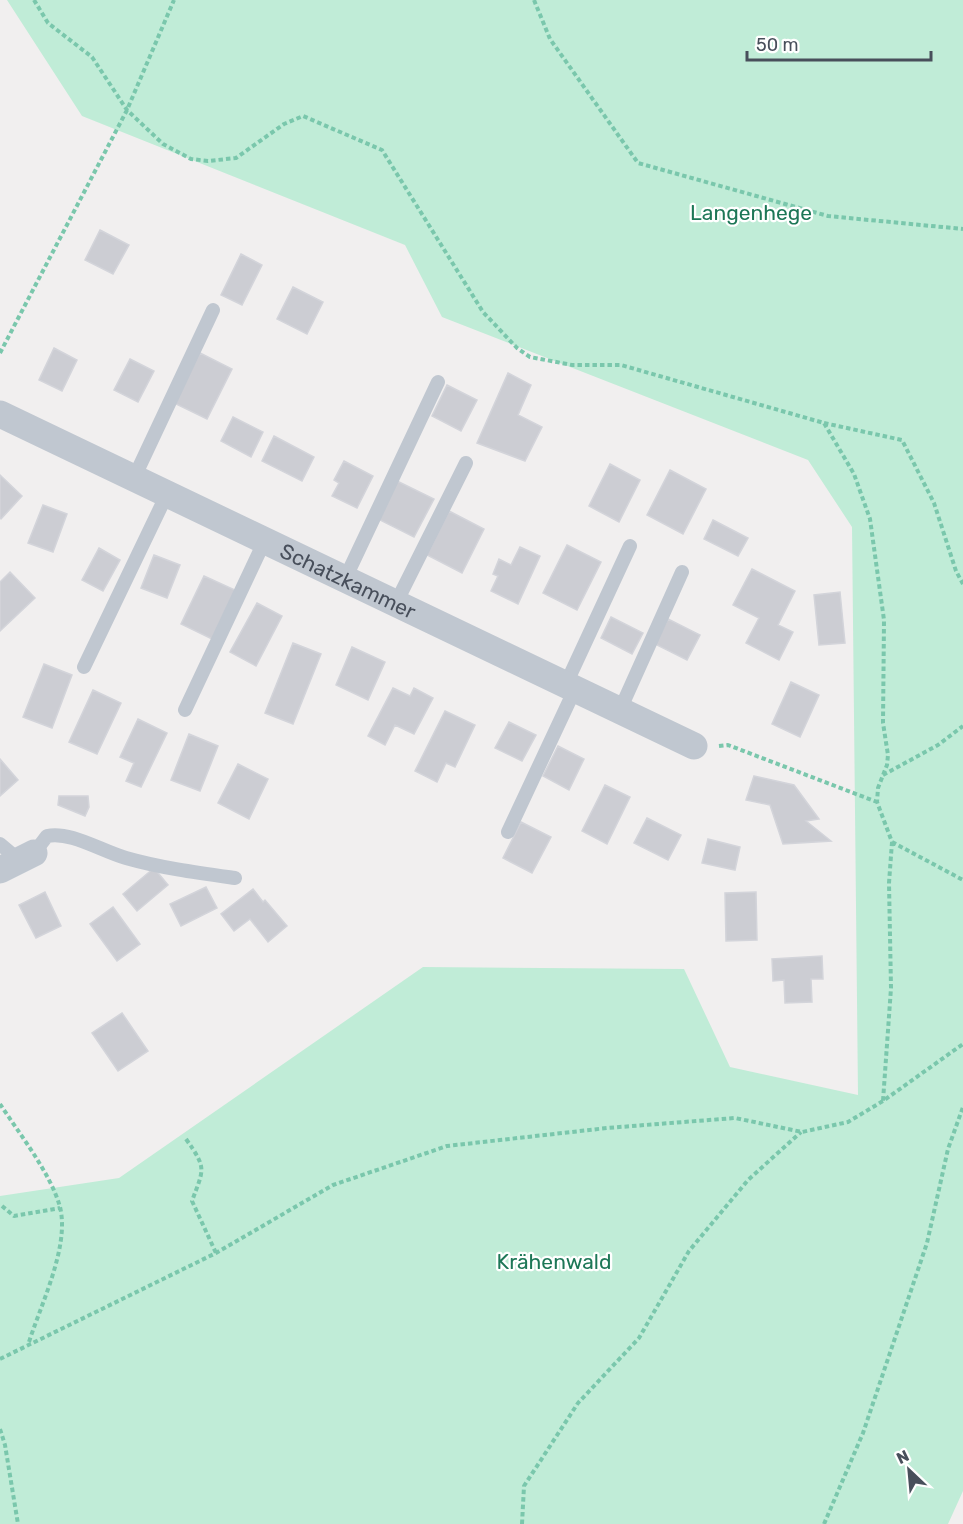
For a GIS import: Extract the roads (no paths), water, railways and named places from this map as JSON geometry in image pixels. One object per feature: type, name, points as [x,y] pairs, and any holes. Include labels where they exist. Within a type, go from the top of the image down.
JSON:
[{"type":"street","name":"Schatzkammer","points":[[0,414],[694,746]]},
{"type":"lane","points":[[134,478],[213,310]]},
{"type":"lane","points":[[345,579],[438,382]]},
{"type":"lane","points":[[396,603],[466,463]]},
{"type":"lane","points":[[84,667],[167,494]]},
{"type":"lane","points":[[185,710],[265,540]]},
{"type":"lane","points":[[508,832],[630,546]]},
{"type":"lane","points":[[620,710],[682,572]]},
{"type":"lane","points":[[13,857],[47,836],[56,834],[73,837],[96,848],[127,858],[235,878]]},
{"type":"park label","name":"Langenhege","points":[[751,212]]},
{"type":"park label","name":"Krähenwald","points":[[554,1261]]}]
